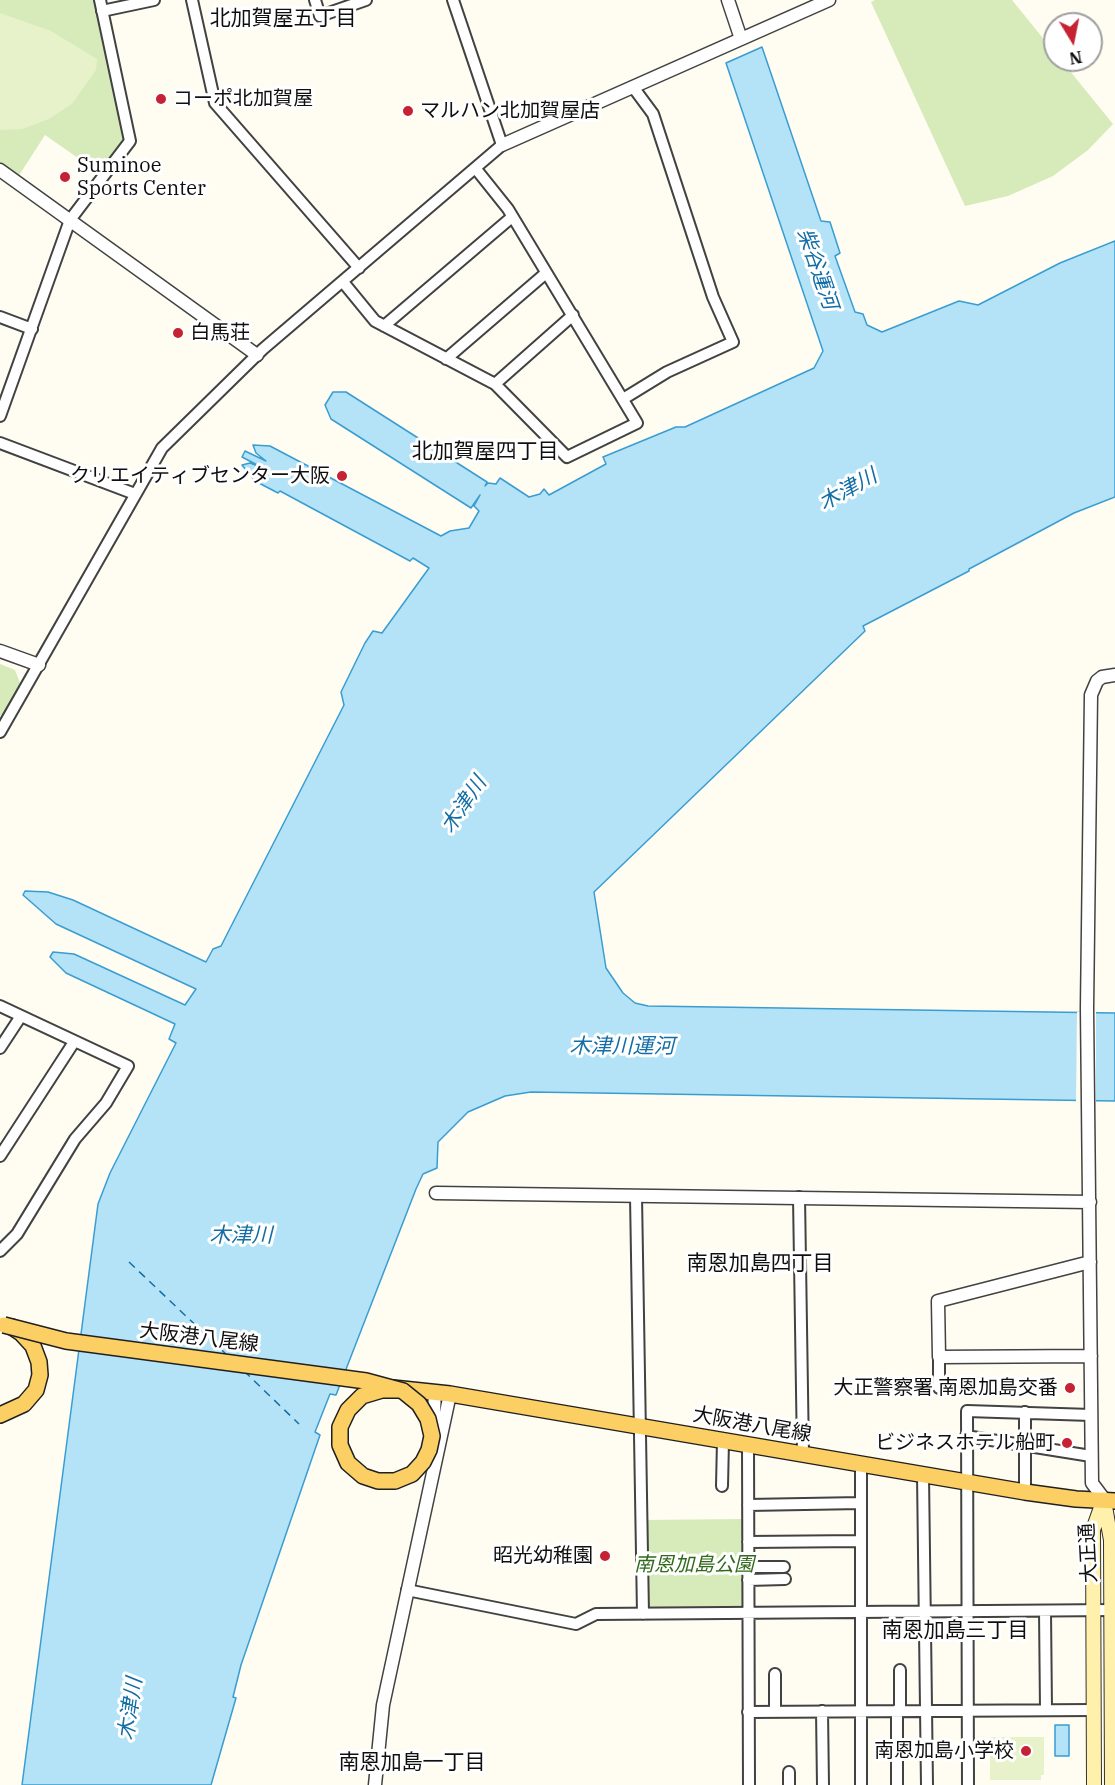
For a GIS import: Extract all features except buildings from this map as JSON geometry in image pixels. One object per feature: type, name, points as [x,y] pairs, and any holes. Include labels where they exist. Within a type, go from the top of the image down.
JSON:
[{"type":"main road","name":"大阪港八尾線","points":[[1,1325],[66,1341],[366,1381],[385,1385],[391,1387],[398,1389],[403,1391],[419,1404],[423,1409],[428,1419],[432,1436],[429,1450],[423,1462],[408,1476],[395,1481],[378,1481],[363,1476],[348,1463],[340,1445],[339,1436],[340,1427],[343,1418],[348,1410],[355,1402],[362,1396],[370,1392],[386,1389],[392,1389],[397,1390],[405,1393],[422,1409],[431,1433],[428,1453],[411,1473],[391,1481],[368,1478],[349,1463],[340,1441],[342,1422],[355,1402],[370,1393],[382,1390],[390,1389],[398,1388],[442,1393],[1025,1492],[1076,1499],[1111,1498]]},
{"type":"main road","name":"大阪港八尾線","points":[[0,1415],[15,1411],[30,1399],[39,1383],[41,1368],[37,1352],[28,1339],[17,1330],[1,1325]]},
{"type":"main road","name":"大正通","points":[[1111,1498],[1113,1785]]},
{"type":"main road","name":"大正通","points":[[1094,1785],[1093,1530],[1111,1498]]},
{"type":"street","points":[[0,416],[70,220],[130,141],[101,5],[154,0]]},
{"type":"street","points":[[192,0],[215,103],[359,268]]},
{"type":"street","points":[[315,0],[320,16],[366,0]]},
{"type":"street","points":[[453,0],[502,145]]},
{"type":"street","points":[[728,0],[741,39]]},
{"type":"street","points":[[0,732],[162,448],[257,355],[502,145],[829,0]]},
{"type":"street","points":[[623,399],[667,372],[733,342],[713,297],[653,114],[633,87]]},
{"type":"street","points":[[343,282],[375,321],[495,384],[567,457],[637,423],[512,217],[476,169]]},
{"type":"street","points":[[0,170],[257,355]]},
{"type":"street","points":[[384,326],[512,217]]},
{"type":"street","points":[[446,359],[546,273]]},
{"type":"street","points":[[495,384],[573,315]]},
{"type":"street","points":[[0,317],[32,329]]},
{"type":"street","points":[[0,443],[135,494]]},
{"type":"street","points":[[0,651],[39,665]]},
{"type":"street","points":[[1111,1498],[1092,1483],[1090,1202],[1086,1102],[1091,695],[1097,681],[1102,677],[1115,675]]},
{"type":"street","points":[[0,1006],[128,1066],[106,1103],[75,1139],[17,1234],[0,1251]]},
{"type":"street","points":[[0,1048],[21,1016]]},
{"type":"street","points":[[0,1156],[74,1042]]},
{"type":"street","points":[[436,1193],[1090,1202]]},
{"type":"street","points":[[636,1196],[643,1614]]},
{"type":"street","points":[[799,1197],[803,1455]]},
{"type":"street","points":[[939,1388],[938,1301],[1090,1262]]},
{"type":"street","points":[[939,1357],[1091,1356]]},
{"type":"street","points":[[375,1785],[383,1705],[431,1485],[442,1393]]},
{"type":"street","points":[[968,1785],[965,1710],[967,1411],[1091,1415]]},
{"type":"street","points":[[1025,1412],[1025,1492]]},
{"type":"street","points":[[966,1436],[1092,1456]]},
{"type":"street","points":[[722,1486],[723,1441]]},
{"type":"street","points":[[748,1446],[748,1785]]},
{"type":"street","points":[[861,1464],[861,1785]]},
{"type":"street","points":[[923,1475],[927,1785]]},
{"type":"street","points":[[748,1505],[861,1503]]},
{"type":"street","points":[[748,1542],[861,1541]]},
{"type":"street","points":[[748,1567],[784,1566]]},
{"type":"street","points":[[748,1580],[784,1579]]},
{"type":"street","points":[[407,1590],[576,1624],[596,1614],[1113,1610]]},
{"type":"street","points":[[1045,1611],[1046,1710]]},
{"type":"street","points":[[897,1785],[900,1670]]},
{"type":"street","points":[[775,1674],[775,1711]]},
{"type":"street","points":[[748,1712],[1114,1710]]},
{"type":"street","points":[[822,1711],[823,1785]]},
{"type":"street","points":[[789,1772],[789,1785]]},
{"type":"green space","points":[[0,0],[95,0],[127,141],[101,174],[45,135],[18,177],[0,164]]},
{"type":"green space","points":[[875,0],[1012,0],[1043,38],[1043,72],[1071,72],[1113,124],[1088,150],[1053,176],[1008,196],[965,206],[871,2]]},
{"type":"green space","points":[[0,13],[51,31],[97,59],[96,70],[72,104],[49,119],[22,129],[0,130]]},
{"type":"green space","points":[[0,664],[15,670],[20,683],[2,716],[0,715]]},
{"type":"green space","name":"南恩加島公園","points":[[744,1519],[744,1607],[741,1610],[646,1610],[645,1520]]},
{"type":"green space","points":[[990,1737],[1044,1737],[1044,1775],[1041,1775],[1041,1780],[990,1780]]},
{"type":"water","points":[[762,47],[821,221],[830,222],[840,253],[835,256],[855,312],[863,314],[867,325],[882,332],[959,301],[978,305],[1060,263],[1115,241],[1115,497],[1074,513],[863,626],[865,631],[594,892],[606,968],[623,993],[635,1003],[648,1006],[1115,1013],[1115,1101],[531,1092],[505,1096],[468,1112],[438,1142],[437,1168],[423,1174],[416,1189],[336,1395],[330,1394],[315,1432],[320,1435],[241,1665],[233,1697],[236,1698],[211,1785],[22,1785],[98,1204],[110,1173],[176,1043],[169,1039],[175,1024],[66,973],[50,957],[53,952],[74,954],[185,1005],[196,989],[56,924],[23,895],[25,891],[48,892],[73,900],[206,962],[213,949],[221,946],[344,705],[341,692],[365,643],[373,631],[382,633],[429,568],[413,558],[410,561],[280,491],[278,493],[255,481],[242,465],[250,463],[263,468],[242,457],[245,451],[266,461],[256,453],[253,445],[270,446],[441,536],[450,531],[469,528],[479,511],[474,506],[480,495],[471,508],[331,419],[325,405],[333,392],[346,392],[487,482],[485,486],[488,483],[496,484],[500,478],[529,497],[540,494],[544,489],[549,495],[606,464],[603,457],[676,427],[685,427],[814,368],[823,351],[726,63]]},
{"type":"water","points":[[1055,1725],[1069,1725],[1069,1756],[1055,1756]]},
{"type":"pier","points":[[1096,1010],[1096,1102],[1076,1102],[1077,1012]]},
{"type":"ferry route","points":[[129,1262],[227,1355]]},
{"type":"ferry route","points":[[244,1371],[299,1424]]},
{"type":"place","name":"コーポ北加賀屋","points":[[161,99]]},
{"type":"place","name":"マルハン北加賀屋店","points":[[408,111]]},
{"type":"place","name":"Suminoe Sports Center","points":[[65,177]]},
{"type":"place","name":"白馬荘","points":[[178,333]]},
{"type":"place","name":"クリエイティブセンター大阪","points":[[342,476]]},
{"type":"place","name":"大正警察署 南恩加島交番","points":[[1070,1388]]},
{"type":"place","name":"ビジネスホテル船町","points":[[1067,1443]]},
{"type":"place","name":"昭光幼稚園","points":[[605,1556]]},
{"type":"place","name":"南恩加島小学校","points":[[1026,1751]]},
{"type":"district","name":"北加賀屋五丁目","points":[[283,19]]},
{"type":"district","name":"北加賀屋四丁目","points":[[485,452]]},
{"type":"district","name":"南恩加島四丁目","points":[[760,1264]]},
{"type":"district","name":"南恩加島三丁目","points":[[955,1631]]},
{"type":"district","name":"南恩加島一丁目","points":[[412,1763]]},
{"type":"water label","name":"柴谷運河","points":[[817,269]]},
{"type":"water label","name":"木津川","points":[[848,490]]},
{"type":"water label","name":"木津川","points":[[464,805]]},
{"type":"water label","name":"木津川運河","points":[[622,1047]]},
{"type":"water label","name":"木津川","points":[[241,1236]]},
{"type":"water label","name":"木津川","points":[[131,1709]]}]
